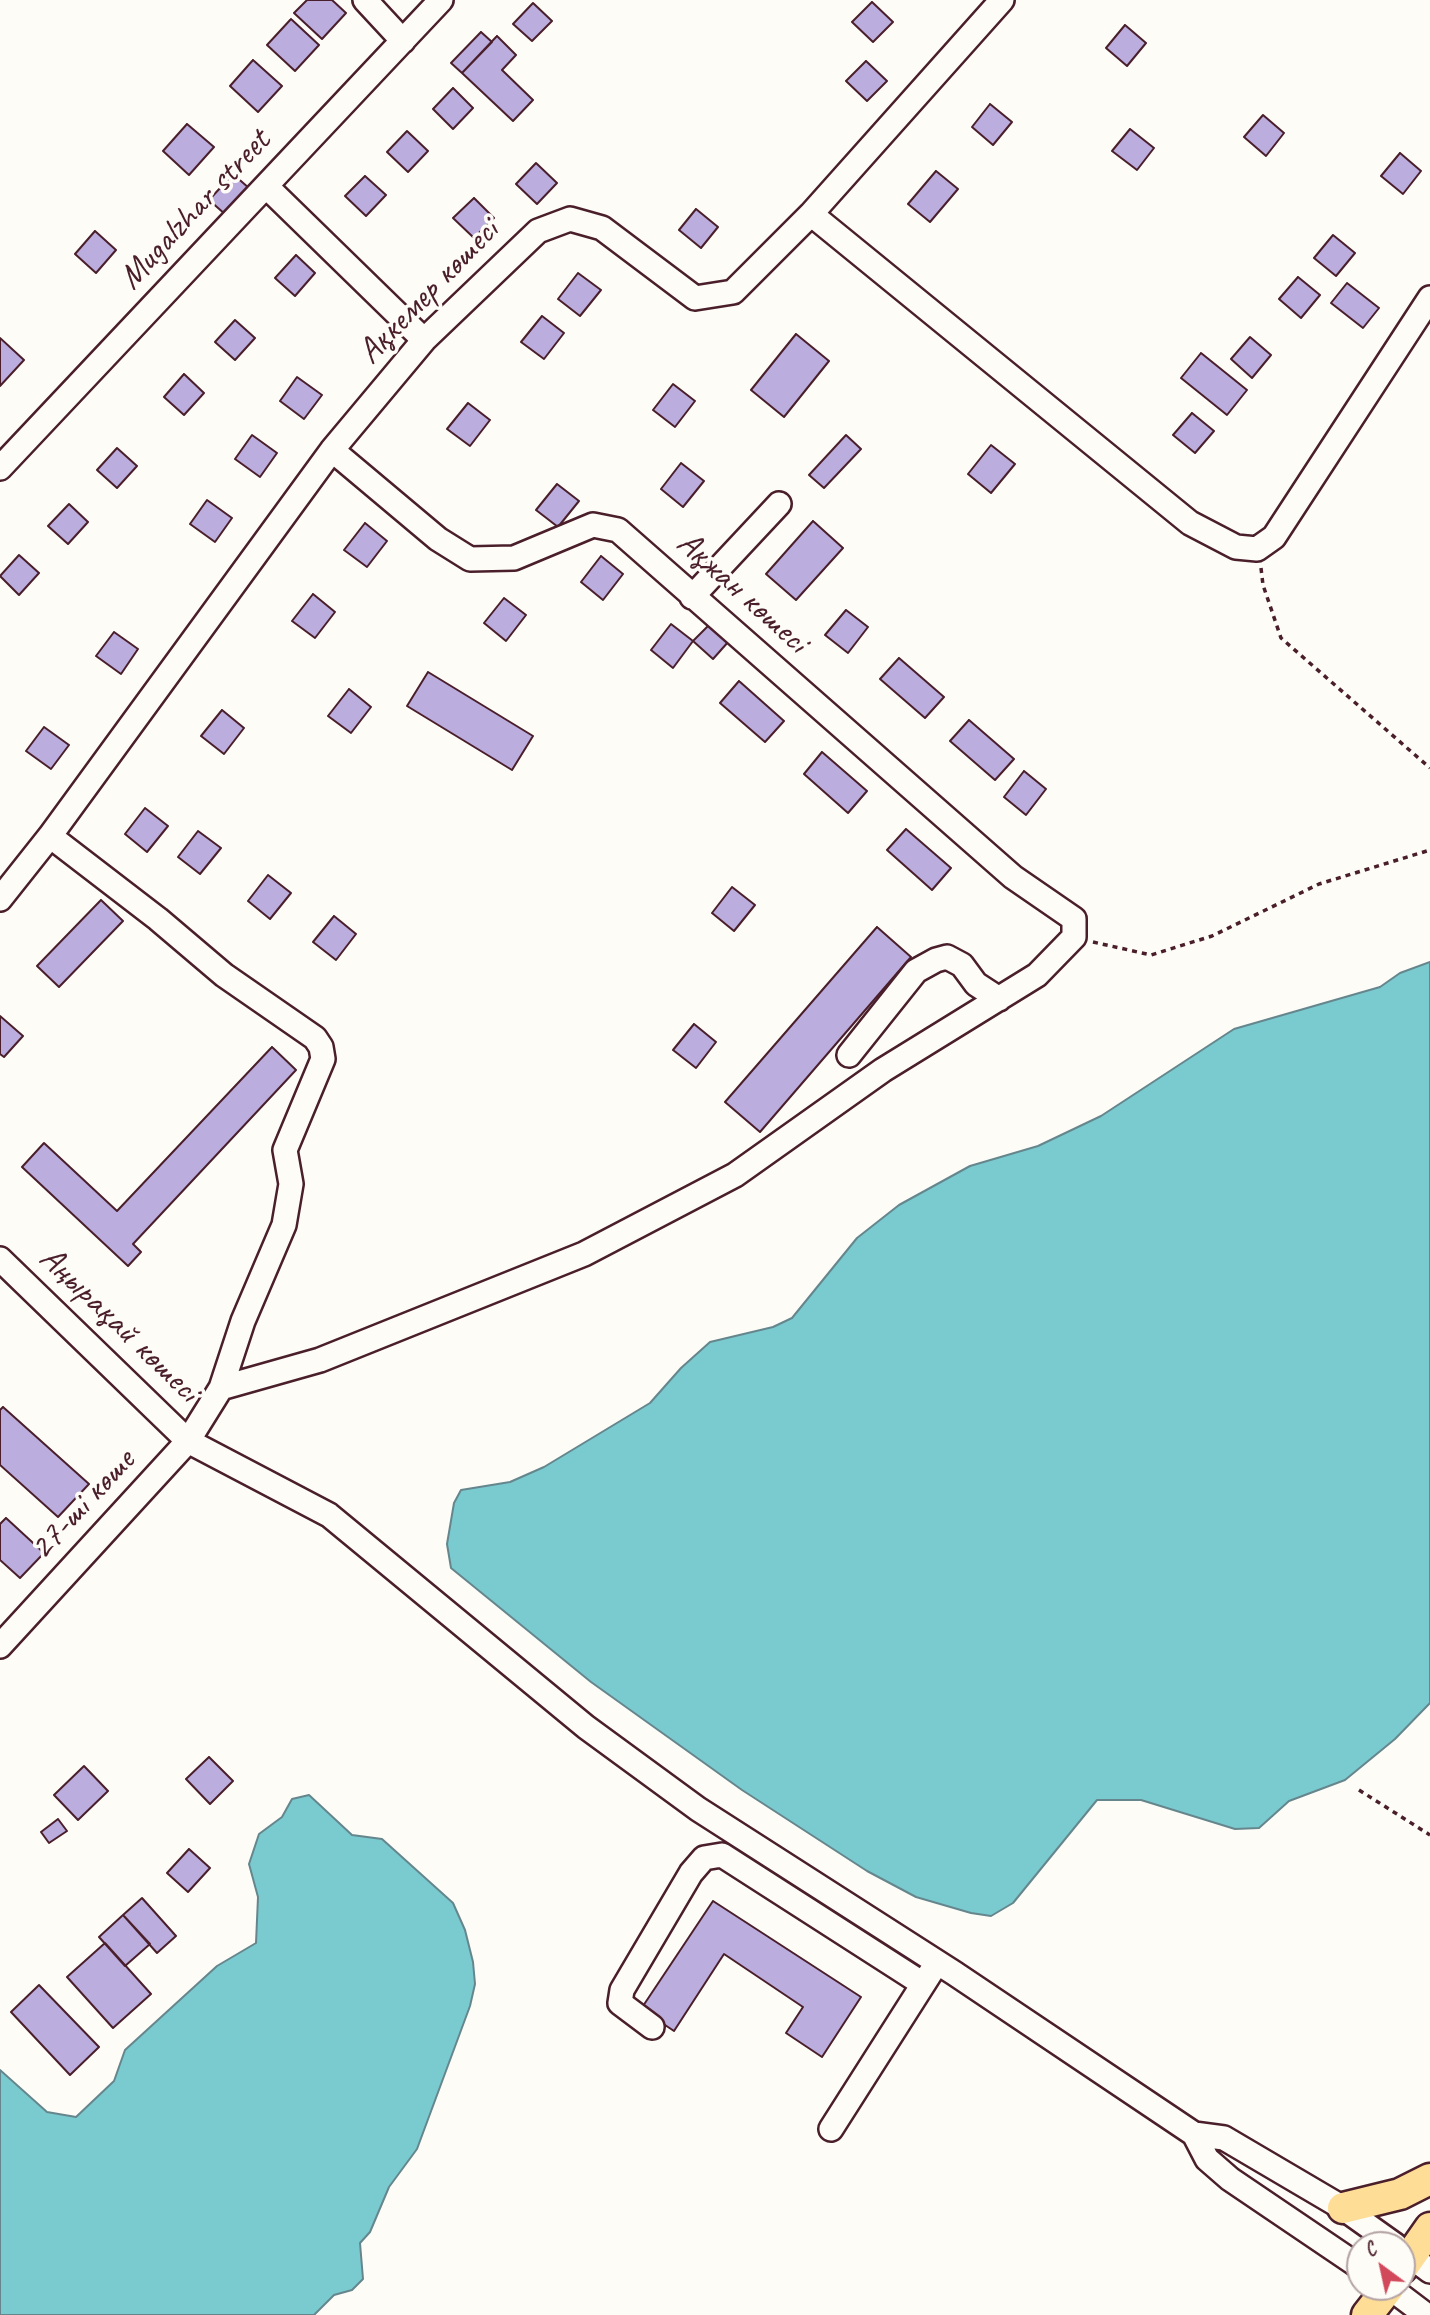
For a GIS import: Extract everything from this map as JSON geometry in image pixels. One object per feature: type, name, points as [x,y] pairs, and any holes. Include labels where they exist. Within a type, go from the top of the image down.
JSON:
[{"type":"main road","points":[[1343,2208],[1400,2194],[1430,2179]]},
{"type":"main road","points":[[1416,2247],[1430,2228]]},
{"type":"main road","points":[[1367,2315],[1378,2301]]},
{"type":"street","points":[[365,0],[403,41]]},
{"type":"street","name":"Mugalzhar street","points":[[0,468],[441,0]]},
{"type":"street","name":"Ақкемер көшесі","points":[[0,899],[50,836],[332,450],[424,340],[538,231],[570,219],[602,228],[695,298],[733,292],[811,214],[1002,0]]},
{"type":"street","points":[[266,186],[424,340]]},
{"type":"street","points":[[811,214],[1190,523],[1236,547],[1257,549],[1274,537],[1430,298]]},
{"type":"street","name":"Ақжан көшесі","points":[[332,450],[438,539],[470,559],[514,558],[593,525],[618,530],[1074,928]]},
{"type":"street","points":[[692,597],[779,504]]},
{"type":"street","name":"27-ші көше","points":[[2,1641],[188,1441],[221,1388],[243,1321],[284,1225],[291,1184],[285,1150],[324,1059],[315,1038],[224,975],[158,919],[50,836]]},
{"type":"street","points":[[221,1388],[320,1360],[584,1254],[735,1175],[883,1070],[1037,975],[1074,928]]},
{"type":"street","points":[[849,1055],[916,971],[936,960],[947,957],[962,965],[976,984],[999,999]]},
{"type":"street","name":"Аңырақай көшесі","points":[[0,1259],[188,1441],[328,1515],[586,1727],[698,1809],[937,1963],[1194,2134]]},
{"type":"street","points":[[652,2027],[620,2003],[621,1990],[691,1873],[704,1858],[722,1855],[923,1984]]},
{"type":"street","points":[[831,2129],[937,1963]]},
{"type":"street","points":[[1194,2134],[1224,2138],[1343,2208],[1373,2231]]},
{"type":"street","points":[[1194,2134],[1207,2159],[1230,2179],[1346,2258]]},
{"type":"street","points":[[1408,2301],[1426,2315]]},
{"type":"path","points":[[1257,549],[1263,585],[1281,638],[1430,768]]},
{"type":"path","points":[[1074,928],[1151,955],[1212,936],[1319,884],[1430,850]]},
{"type":"path","points":[[1359,1790],[1430,1835]]},
{"type":"water","points":[[1430,962],[1430,1703],[1395,1739],[1345,1780],[1289,1801],[1259,1828],[1235,1829],[1141,1800],[1097,1800],[1013,1903],[991,1916],[971,1913],[916,1897],[867,1871],[742,1790],[591,1682],[451,1568],[447,1544],[454,1503],[461,1490],[510,1482],[544,1467],[650,1403],[681,1368],[710,1342],[773,1327],[792,1318],[857,1238],[899,1205],[970,1166],[1038,1146],[1101,1116],[1234,1029],[1380,987],[1400,973]]},
{"type":"water","points":[[309,1795],[352,1835],[382,1839],[453,1903],[465,1930],[473,1962],[475,1984],[470,2006],[417,2149],[389,2187],[370,2232],[360,2243],[363,2279],[352,2290],[334,2295],[314,2315],[0,2315],[0,2070],[47,2112],[76,2117],[114,2081],[125,2050],[217,1966],[256,1943],[258,1897],[249,1864],[259,1834],[282,1817],[292,1799]]},
{"type":"building","points":[[307,0],[332,0],[346,13],[322,39],[294,13]]},
{"type":"building","points":[[872,2],[893,22],[873,42],[852,22]]},
{"type":"building","points":[[533,3],[552,21],[532,41],[513,24]]},
{"type":"building","points":[[291,19],[319,45],[295,71],[267,45]]},
{"type":"building","points":[[1125,25],[1146,43],[1127,66],[1106,48]]},
{"type":"building","points":[[481,32],[492,42],[462,73],[451,63]]},
{"type":"building","points":[[497,36],[516,55],[502,70],[533,100],[513,121],[462,73]]},
{"type":"building","points":[[253,60],[282,86],[258,112],[230,86]]},
{"type":"building","points":[[866,61],[887,81],[867,101],[846,81]]},
{"type":"building","points":[[453,88],[473,108],[453,129],[433,109]]},
{"type":"building","points":[[990,104],[1012,122],[993,145],[972,127]]},
{"type":"building","points":[[1263,115],[1284,133],[1266,156],[1244,137]]},
{"type":"building","points":[[187,124],[214,147],[189,175],[163,151]]},
{"type":"building","points":[[1130,129],[1154,148],[1137,170],[1112,151]]},
{"type":"building","points":[[407,131],[428,151],[408,172],[387,152]]},
{"type":"building","points":[[1400,153],[1421,171],[1403,194],[1381,176]]},
{"type":"building","points":[[536,163],[557,183],[537,204],[516,184]]},
{"type":"building","points":[[936,171],[958,189],[930,222],[908,204]]},
{"type":"building","points":[[233,174],[250,189],[226,215],[209,200]]},
{"type":"building","points":[[365,176],[386,195],[366,216],[345,196]]},
{"type":"building","points":[[474,198],[494,218],[474,238],[453,218]]},
{"type":"building","points":[[696,209],[718,227],[701,248],[679,230]]},
{"type":"building","points":[[95,231],[116,250],[96,273],[75,254]]},
{"type":"building","points":[[1333,235],[1355,253],[1336,276],[1314,258]]},
{"type":"building","points":[[296,255],[315,273],[295,296],[275,278]]},
{"type":"building","points":[[578,273],[601,290],[580,316],[558,299]]},
{"type":"building","points":[[1298,277],[1320,295],[1301,318],[1279,299]]},
{"type":"building","points":[[1347,283],[1379,308],[1363,328],[1331,303]]},
{"type":"building","points":[[542,316],[564,333],[544,359],[521,342]]},
{"type":"building","points":[[235,320],[255,338],[235,360],[215,342]]},
{"type":"building","points":[[796,334],[829,361],[784,417],[751,390]]},
{"type":"building","points":[[1250,337],[1271,355],[1252,378],[1231,359]]},
{"type":"building","points":[[0,338],[24,360],[0,386]]},
{"type":"building","points":[[1201,353],[1247,390],[1227,415],[1181,378]]},
{"type":"building","points":[[184,374],[204,393],[184,415],[164,397]]},
{"type":"building","points":[[297,377],[322,395],[304,419],[280,401]]},
{"type":"building","points":[[673,384],[695,401],[675,427],[653,410]]},
{"type":"building","points":[[468,403],[490,420],[470,446],[447,429]]},
{"type":"building","points":[[1192,413],[1214,431],[1195,453],[1173,435]]},
{"type":"building","points":[[252,435],[277,453],[260,477],[235,459]]},
{"type":"building","points":[[846,435],[861,449],[824,488],[809,475]]},
{"type":"building","points":[[991,445],[1015,464],[991,493],[968,474]]},
{"type":"building","points":[[117,448],[137,466],[117,488],[97,470]]},
{"type":"building","points":[[681,463],[704,481],[683,507],[661,489]]},
{"type":"building","points":[[557,484],[579,501],[558,527],[536,510]]},
{"type":"building","points":[[207,500],[232,518],[215,542],[190,524]]},
{"type":"building","points":[[69,504],[88,522],[68,544],[48,526]]},
{"type":"building","points":[[813,521],[843,548],[796,600],[766,574]]},
{"type":"building","points":[[365,523],[387,541],[367,567],[344,550]]},
{"type":"building","points":[[19,555],[39,573],[19,595],[0,576]]},
{"type":"building","points":[[601,556],[623,574],[603,600],[581,582]]},
{"type":"building","points":[[313,594],[335,612],[315,638],[292,621]]},
{"type":"building","points":[[504,598],[526,615],[506,641],[484,623]]},
{"type":"building","points":[[846,610],[868,627],[848,653],[825,635]]},
{"type":"building","points":[[671,624],[693,641],[673,668],[651,650]]},
{"type":"building","points":[[710,624],[729,641],[713,659],[693,641]]},
{"type":"building","points":[[114,632],[138,649],[121,674],[96,656]]},
{"type":"building","points":[[899,658],[944,697],[925,718],[880,679]]},
{"type":"building","points":[[428,672],[533,736],[512,770],[407,706]]},
{"type":"building","points":[[739,681],[784,721],[765,742],[720,703]]},
{"type":"building","points":[[349,689],[371,707],[351,733],[328,716]]},
{"type":"building","points":[[222,710],[244,728],[224,754],[201,736]]},
{"type":"building","points":[[969,720],[1014,759],[995,780],[950,741]]},
{"type":"building","points":[[44,727],[69,745],[51,769],[26,751]]},
{"type":"building","points":[[822,752],[867,791],[848,813],[804,774]]},
{"type":"building","points":[[1024,771],[1046,789],[1026,815],[1004,797]]},
{"type":"building","points":[[145,808],[168,826],[147,852],[125,834]]},
{"type":"building","points":[[906,829],[951,868],[932,890],[887,850]]},
{"type":"building","points":[[198,831],[221,848],[200,874],[178,857]]},
{"type":"building","points":[[268,875],[291,893],[270,919],[248,901]]},
{"type":"building","points":[[732,887],[755,905],[734,931],[712,913]]},
{"type":"building","points":[[101,900],[123,921],[59,987],[37,966]]},
{"type":"building","points":[[334,916],[356,934],[336,960],[313,942]]},
{"type":"building","points":[[877,927],[911,957],[760,1132],[725,1102]]},
{"type":"building","points":[[0,1016],[23,1036],[4,1057],[0,1054]]},
{"type":"building","points":[[694,1024],[716,1042],[696,1068],[673,1050]]},
{"type":"building","points":[[272,1047],[296,1070],[133,1244],[141,1252],[128,1266],[22,1167],[44,1143],[117,1211]]},
{"type":"building","points":[[3,1407],[89,1484],[58,1517],[0,1465],[0,1410]]},
{"type":"building","points":[[6,1518],[44,1553],[20,1578],[0,1560],[0,1524]]},
{"type":"building","points":[[209,1757],[233,1781],[210,1804],[186,1779]]},
{"type":"building","points":[[84,1766],[108,1791],[78,1820],[54,1795]]},
{"type":"building","points":[[58,1819],[67,1831],[49,1843],[41,1832]]},
{"type":"building","points":[[189,1849],[210,1868],[188,1892],[167,1873]]},
{"type":"building","points":[[142,1898],[176,1936],[157,1953],[123,1915]]},
{"type":"building","points":[[713,1901],[861,1997],[822,2057],[786,2033],[803,2007],[724,1954],[674,2031],[641,2009]]},
{"type":"building","points":[[123,1915],[150,1944],[125,1966],[99,1937]]},
{"type":"building","points":[[105,1943],[151,1994],[113,2028],[67,1977]]},
{"type":"building","points":[[39,1985],[99,2047],[70,2075],[11,2012]]}]
